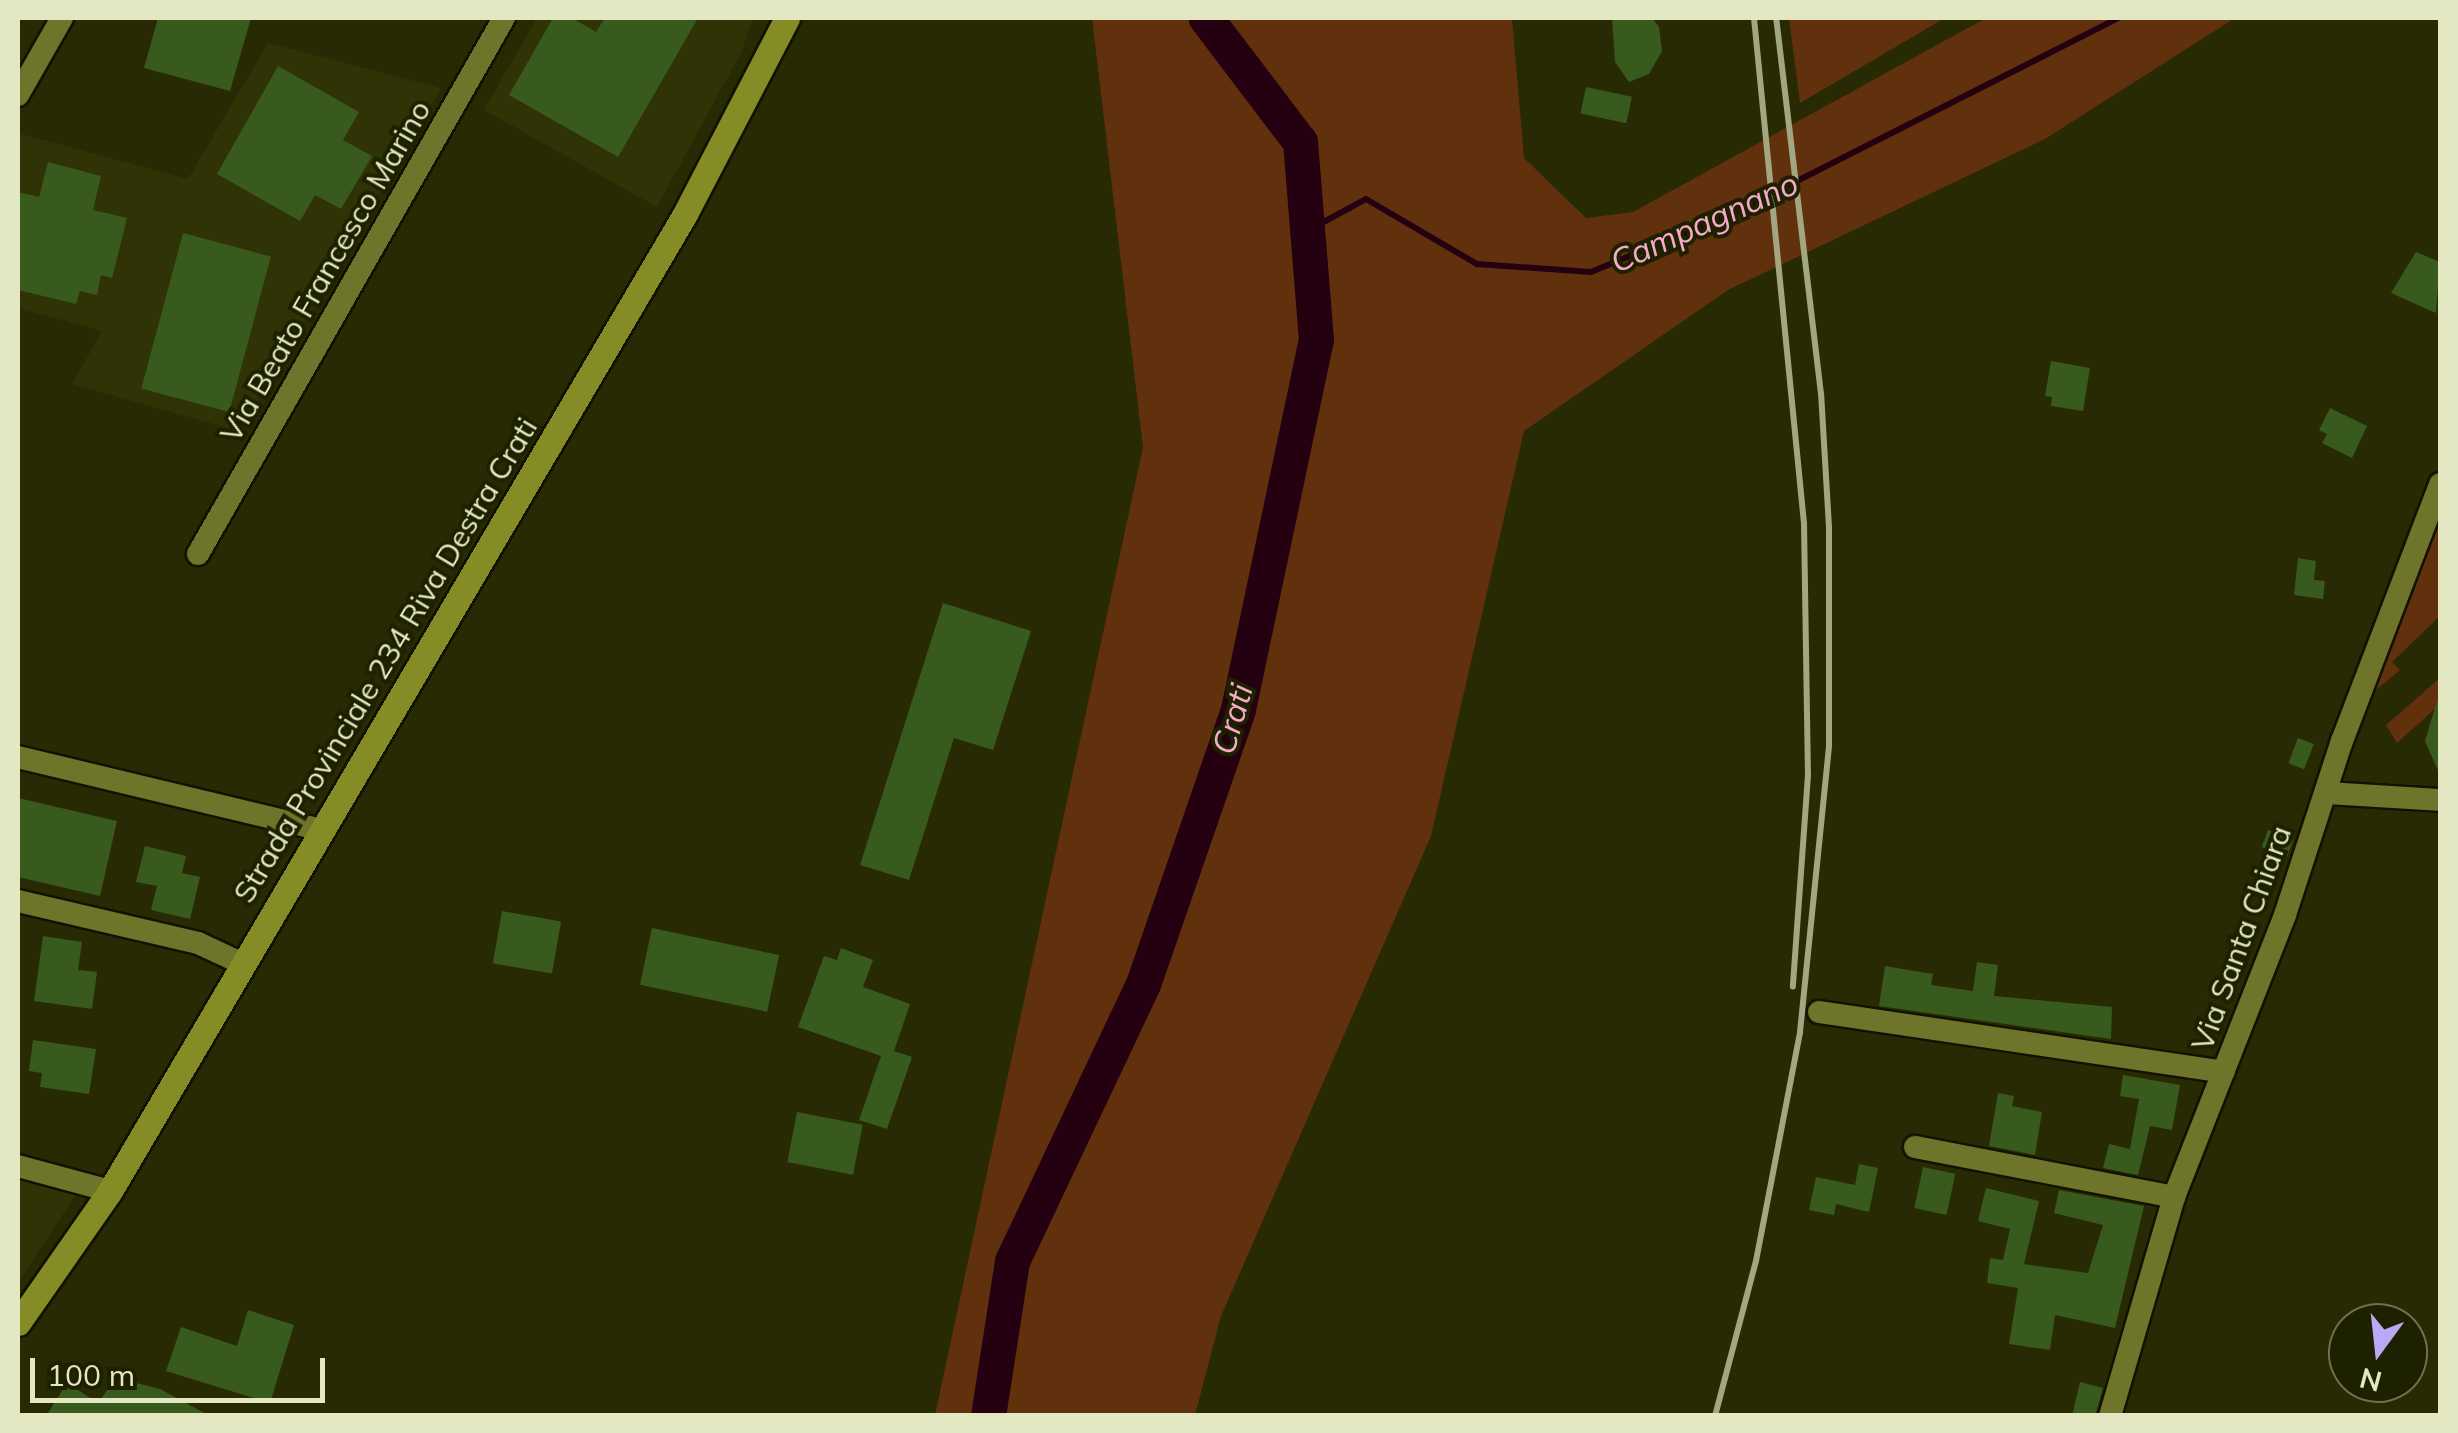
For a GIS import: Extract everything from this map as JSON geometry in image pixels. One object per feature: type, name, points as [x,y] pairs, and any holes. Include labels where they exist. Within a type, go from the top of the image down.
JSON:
[{"type":"main road","name":"Strada Provinciale 234 Riva Destra Crati","points":[[18,1323],[110,1191],[685,214],[787,18]]},
{"type":"street","points":[[18,95],[62,18]]},
{"type":"street","name":"Via Beato Francesco Marino","points":[[198,554],[504,18]]},
{"type":"street","name":"Via Santa Chiara","points":[[2110,1416],[2174,1197],[2224,1072],[2440,484]]},
{"type":"street","points":[[18,757],[322,830]]},
{"type":"street","points":[[2326,793],[2440,800]]},
{"type":"street","points":[[18,901],[198,943],[242,964]]},
{"type":"street","points":[[1819,1012],[2224,1072]]},
{"type":"street","points":[[1915,1147],[2174,1197]]},
{"type":"street","points":[[18,1166],[110,1191]]},
{"type":"shaded area","points":[[537,18],[753,18],[741,53],[657,207],[484,110]]},
{"type":"shaded area","points":[[1092,18],[1512,18],[1524,158],[1586,218],[1633,212],[1986,18],[2235,18],[2045,139],[1728,290],[1524,431],[1431,836],[1221,1316],[1195,1415],[935,1415],[1143,447]]},
{"type":"shaded area","points":[[1789,18],[1945,18],[1800,103]]},
{"type":"shaded area","points":[[268,43],[441,88],[239,431],[72,384],[102,331],[18,308],[18,133],[188,179]]},
{"type":"shaded area","points":[[2440,503],[2440,616],[2392,662],[2400,670],[2375,691],[2371,682]]},
{"type":"shaded area","points":[[2440,678],[2440,704],[2397,743],[2386,725]]},
{"type":"shaded area","points":[[18,1179],[76,1194],[18,1283]]},
{"type":"building","points":[[158,18],[251,18],[230,91],[144,68]]},
{"type":"building","points":[[553,18],[572,18],[596,32],[605,18],[698,18],[618,157],[509,95]]},
{"type":"building","points":[[1612,18],[1652,18],[1659,27],[1662,51],[1649,74],[1629,82],[1615,62]]},
{"type":"building","points":[[278,66],[359,112],[343,140],[372,156],[341,209],[315,195],[300,221],[217,174]]},
{"type":"building","points":[[1586,87],[1632,97],[1626,123],[1580,113]]},
{"type":"building","points":[[48,162],[101,176],[93,210],[127,218],[112,278],[101,275],[97,295],[80,291],[76,304],[18,290],[18,192],[39,197]]},
{"type":"building","points":[[183,233],[271,257],[229,412],[141,389]]},
{"type":"building","points":[[2416,252],[2440,262],[2436,313],[2391,293]]},
{"type":"building","points":[[2051,361],[2090,368],[2083,411],[2051,406],[2052,397],[2045,396]]},
{"type":"building","points":[[2330,408],[2367,426],[2352,458],[2322,443],[2327,434],[2319,430]]},
{"type":"building","points":[[2298,558],[2316,561],[2314,580],[2325,581],[2323,599],[2294,595]]},
{"type":"building","points":[[943,603],[1031,631],[993,750],[954,738],[909,880],[860,865]]},
{"type":"building","points":[[2437,701],[2440,702],[2440,775],[2425,741]]},
{"type":"building","points":[[2298,738],[2314,744],[2304,769],[2288,763]]},
{"type":"building","points":[[18,798],[117,821],[100,896],[18,877]]},
{"type":"building","points":[[2268,830],[2293,839],[2287,856],[2262,847]]},
{"type":"building","points":[[145,846],[186,856],[182,873],[200,877],[190,919],[151,910],[157,886],[136,882]]},
{"type":"building","points":[[502,911],[561,921],[552,974],[493,963]]},
{"type":"building","points":[[652,928],[779,955],[767,1012],[640,985]]},
{"type":"building","points":[[43,936],[82,942],[78,970],[97,972],[92,1009],[34,1001]]},
{"type":"building","points":[[841,948],[873,960],[863,987],[910,1004],[894,1051],[912,1057],[887,1129],[859,1120],[881,1056],[798,1027],[824,956],[837,960]]},
{"type":"building","points":[[1977,962],[1998,965],[1994,996],[2112,1007],[2111,1039],[1879,1006],[1885,966],[1933,974],[1931,985],[1973,991]]},
{"type":"building","points":[[33,1040],[96,1049],[89,1094],[40,1087],[42,1073],[29,1071]]},
{"type":"building","points":[[2123,1075],[2180,1085],[2172,1130],[2150,1126],[2138,1175],[2103,1168],[2109,1144],[2130,1149],[2139,1099],[2120,1096]]},
{"type":"building","points":[[1998,1093],[2014,1096],[2012,1106],[2042,1112],[2035,1155],[1989,1146]]},
{"type":"building","points":[[797,1112],[863,1125],[853,1175],[787,1162]]},
{"type":"building","points":[[1859,1164],[1878,1168],[1869,1212],[1836,1204],[1834,1215],[1809,1210],[1816,1177],[1855,1185]]},
{"type":"building","points":[[1923,1167],[1955,1174],[1947,1215],[1914,1208]]},
{"type":"building","points":[[1986,1188],[2039,1201],[2024,1264],[2088,1273],[2103,1225],[2054,1213],[2059,1190],[2144,1206],[2115,1328],[2055,1315],[2050,1350],[2009,1344],[2018,1288],[1987,1283],[1990,1258],[2003,1260],[2010,1229],[1978,1221]]},
{"type":"building","points":[[248,1310],[294,1325],[270,1403],[166,1371],[181,1327],[237,1346]]},
{"type":"building","points":[[116,1378],[160,1389],[210,1416],[46,1416],[67,1383],[98,1403]]},
{"type":"building","points":[[2080,1382],[2103,1388],[2095,1416],[2072,1416]]},
{"type":"waterway","name":"Crati","points":[[988,1416],[1012,1261],[1143,984],[1238,709],[1316,340],[1300,142],[1206,18]]},
{"type":"waterway","name":"Campagnano","points":[[1310,265],[1320,224],[1366,199],[1477,264],[1591,272],[1732,214],[2119,18]]},
{"type":"railway","points":[[1754,18],[1804,523],[1808,775],[1793,986]]},
{"type":"railway","points":[[1715,1416],[1756,1261],[1800,1032],[1829,745],[1829,527],[1821,394],[1776,18]]}]
